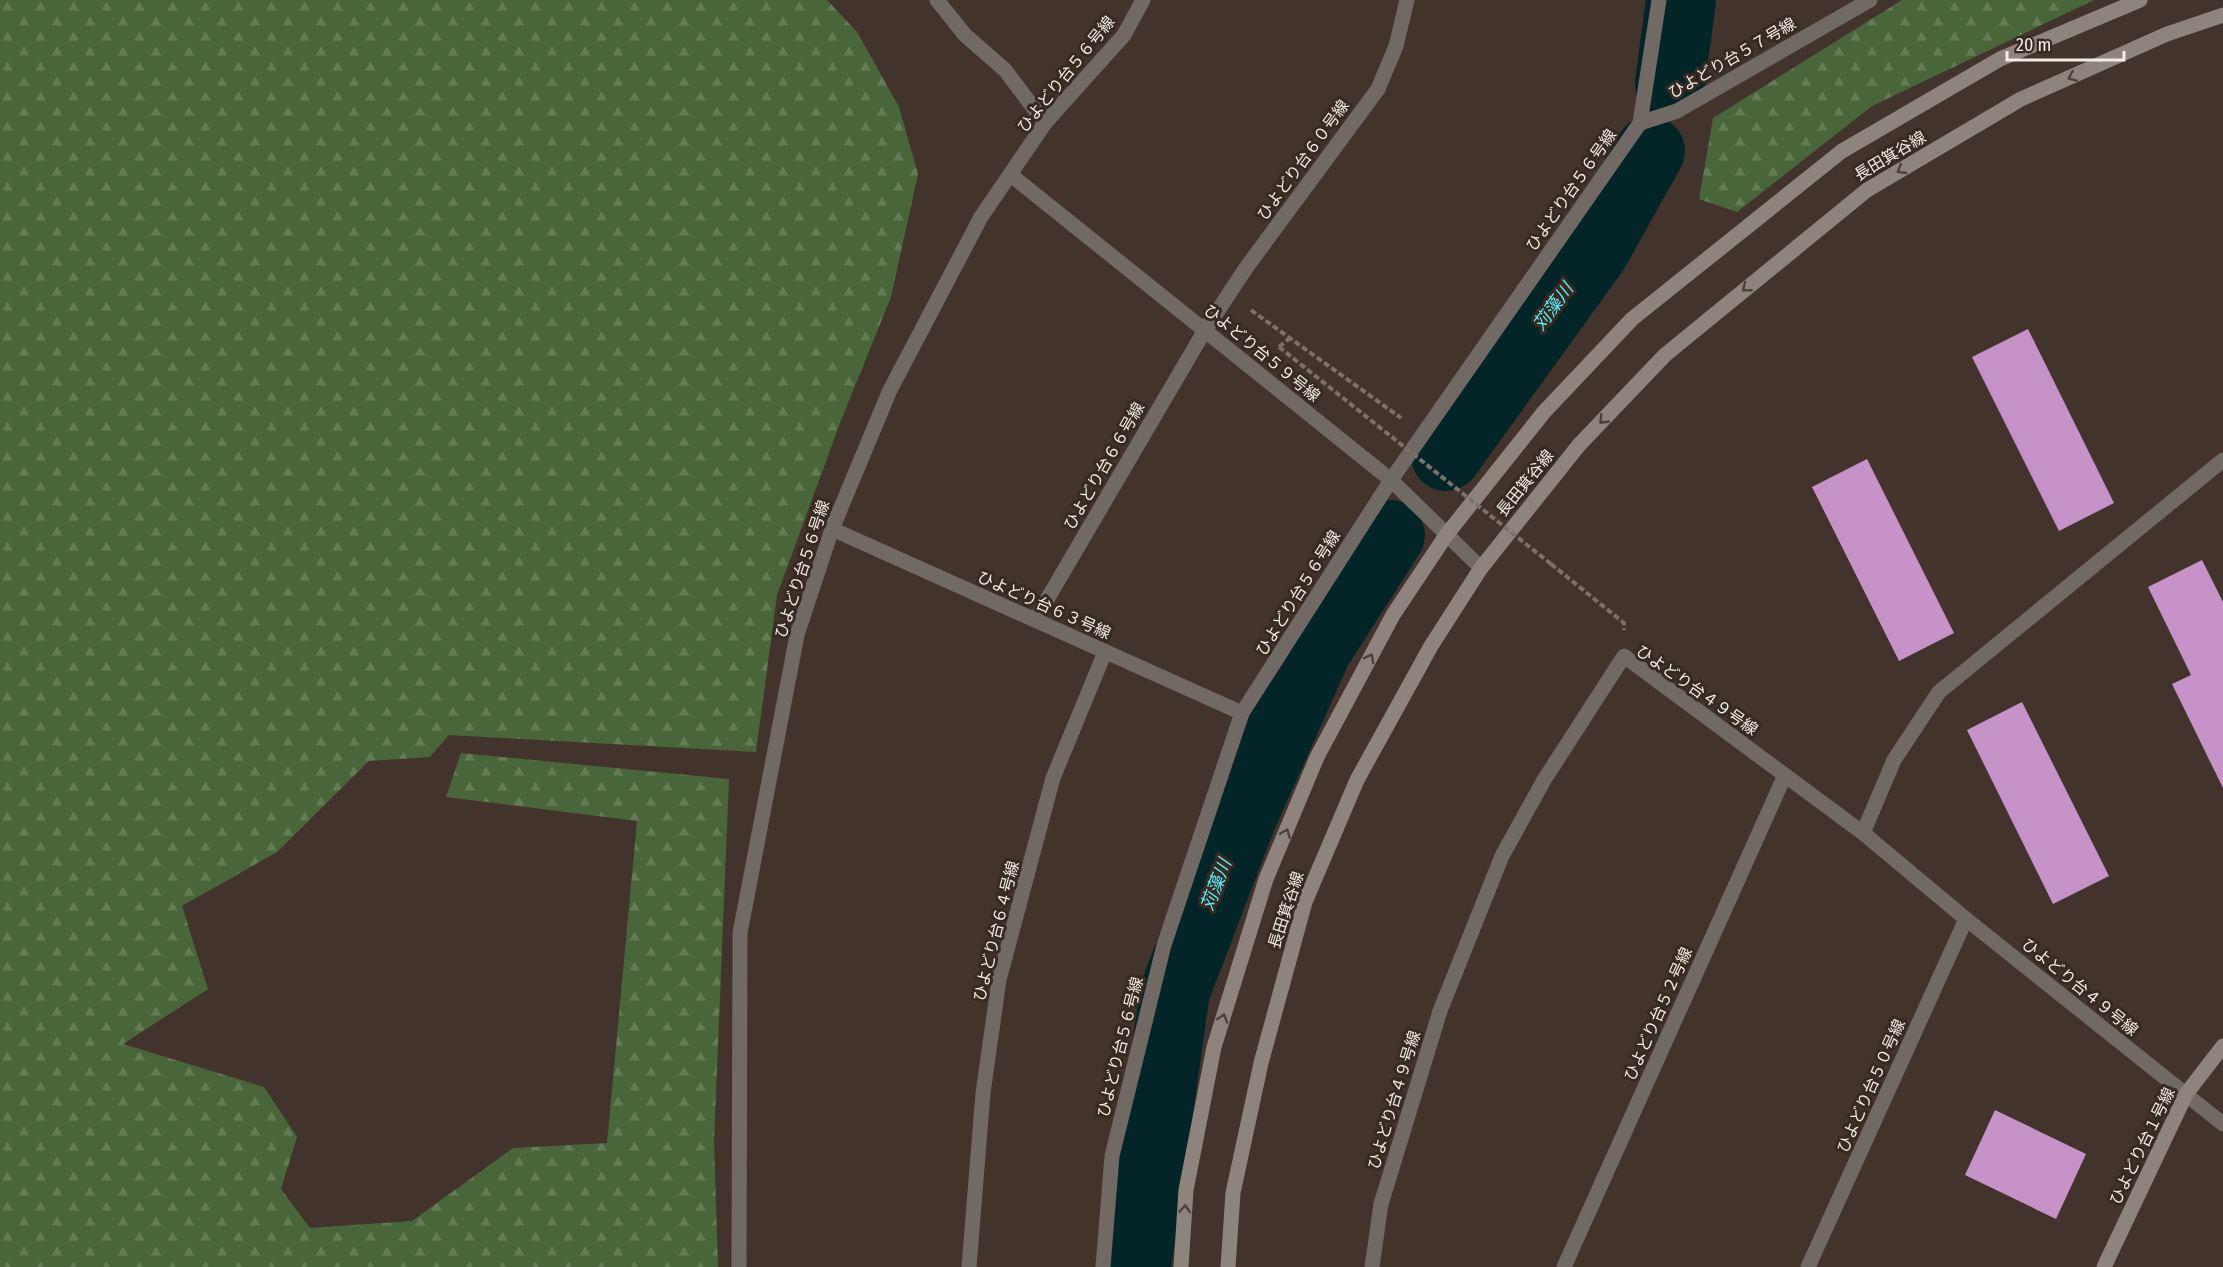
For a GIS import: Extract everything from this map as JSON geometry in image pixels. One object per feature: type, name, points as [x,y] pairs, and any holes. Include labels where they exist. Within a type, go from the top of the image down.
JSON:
[{"type":"street","points":[[937,0],[965,35],[1005,70],[1045,123]]},
{"type":"street","name":"ひよどり台５６号線","points":[[739,1267],[740,933],[797,635],[832,529],[890,390],[981,217],[1045,123],[1124,35],[1143,0]]},
{"type":"street","name":"ひよどり台６０号線","points":[[1205,330],[1377,89],[1396,46],[1407,0]]},
{"type":"street","name":"ひよどり台５６号線","points":[[1103,1267],[1112,1156],[1164,945],[1242,713],[1391,480],[1641,123],[1659,0]]},
{"type":"street","name":"ひよどり台５７号線","points":[[1641,123],[1677,111],[1870,0]]},
{"type":"street","name":"長田箕谷線","points":[[1181,1267],[1186,1190],[1214,1047],[1266,879],[1317,758],[1393,615],[1447,534],[1544,412],[1632,318],[1842,151],[2000,59],[2140,0]]},
{"type":"street","name":"長田箕谷線","points":[[1228,1267],[1233,1193],[1261,1063],[1305,902],[1357,780],[1431,646],[1481,567],[1579,446],[1665,355],[1867,190],[2021,99],[2167,34],[2223,15]]},
{"type":"street","name":"ひよどり台５９号線","points":[[1011,176],[1391,480],[1481,567]]},
{"type":"street","name":"ひよどり台６６号線","points":[[1035,620],[1205,330]]},
{"type":"street","points":[[1863,833],[1894,760],[1940,692],[2223,460]]},
{"type":"street","name":"ひよどり台６３号線","points":[[832,529],[1242,713]]},
{"type":"street","name":"ひよどり台６４号線","points":[[969,1267],[982,1093],[999,980],[1053,778],[1105,652]]},
{"type":"street","name":"ひよどり台４９号線","points":[[1372,1267],[1381,1204],[1440,1011],[1502,855],[1544,780],[1624,656],[1863,833],[1966,919],[2223,1124]]},
{"type":"street","name":"ひよどり台５２号線","points":[[1564,1267],[1785,775]]},
{"type":"street","name":"ひよどり台５０号線","points":[[1808,1267],[1966,919]]},
{"type":"street","name":"ひよどり台１号線","points":[[2104,1267],[2186,1094],[2223,1046]]},
{"type":"path","points":[[1229,294],[1423,434]]},
{"type":"path","points":[[1290,338],[1280,347],[1624,623],[1624,656]]},
{"type":"green space","points":[[0,0],[827,0],[857,32],[899,107],[918,174],[891,297],[840,423],[777,595],[756,752],[449,735],[430,757],[369,761],[277,852],[182,906],[208,989],[123,1044],[264,1087],[297,1137],[281,1189],[310,1228],[412,1221],[513,1148],[607,1143],[637,821],[446,797],[461,753],[729,779],[714,1142],[718,1267],[0,1267]]},
{"type":"green space","points":[[1902,0],[2094,0],[1872,106],[1737,212],[1699,199],[1713,118]]},
{"type":"building","points":[[2028,329],[2114,503],[2059,531],[1972,357]]},
{"type":"building","points":[[1867,459],[1954,633],[1899,661],[1812,487]]},
{"type":"building","points":[[2202,560],[2223,602],[2223,788],[2172,684],[2191,675],[2148,587]]},
{"type":"building","points":[[2022,702],[2109,876],[2053,904],[1967,730]]},
{"type":"building","points":[[1995,1110],[2086,1154],[2056,1219],[1965,1175]]},
{"type":"waterway","name":"苅藻川","points":[[1670,83],[1681,0]]},
{"type":"waterway","name":"苅藻川","points":[[1446,456],[1594,251],[1650,151]]},
{"type":"waterway","name":"苅藻川","points":[[1136,1267],[1175,991],[1243,814],[1317,649],[1390,535]]}]
